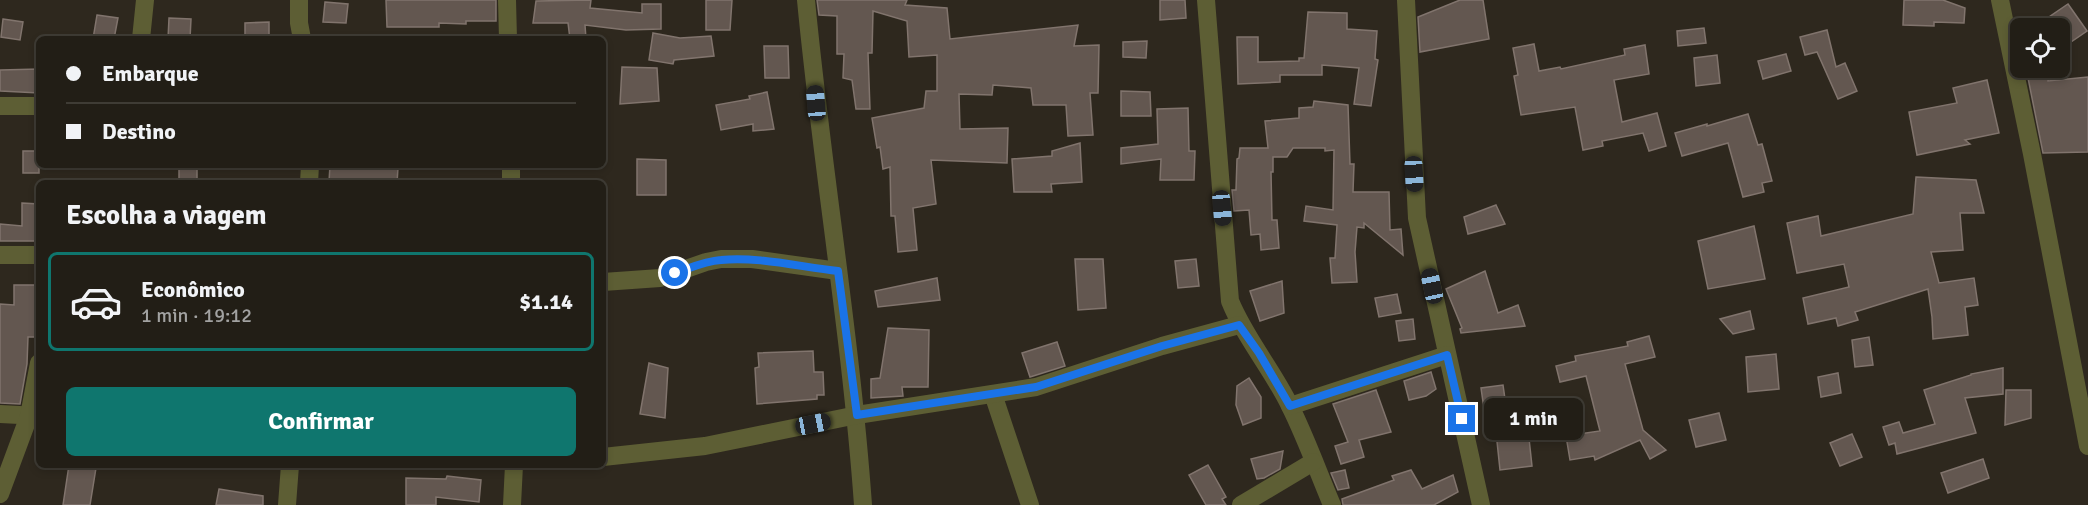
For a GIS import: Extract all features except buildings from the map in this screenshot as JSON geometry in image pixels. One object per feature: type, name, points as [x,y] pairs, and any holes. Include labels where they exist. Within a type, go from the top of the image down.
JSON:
[{"type":"street","points":[[141,36],[145,0]]},
{"type":"street","points":[[299,0],[301,36]]},
{"type":"street","points":[[507,0],[508,36]]},
{"type":"street","points":[[806,0],[816,103],[857,415],[863,505]]},
{"type":"street","points":[[1206,0],[1230,301],[1239,325],[1259,353],[1290,406],[1332,505]]},
{"type":"street","points":[[1406,0],[1417,218],[1481,505]]},
{"type":"street","points":[[2000,0],[2032,154],[2080,362],[2088,446]]},
{"type":"street","points":[[0,106],[36,106]]},
{"type":"street","points":[[0,255],[36,255]]},
{"type":"street","points":[[606,282],[660,278],[706,262],[721,260],[752,260],[838,271]]},
{"type":"street","points":[[606,457],[705,446],[857,415],[1036,387],[1162,346],[1239,325]]},
{"type":"street","points":[[1290,406],[1447,355]]},
{"type":"street","points":[[993,394],[1030,505]]},
{"type":"street","points":[[0,494],[34,416],[36,395]]},
{"type":"street","points":[[0,414],[34,416]]},
{"type":"street","points":[[1241,505],[1313,462]]},
{"type":"street","points":[[287,505],[290,468]]},
{"type":"street","points":[[512,505],[515,468]]},
{"type":"route","points":[[675,273],[706,262],[721,260],[752,260],[838,271],[857,415],[1036,387],[1162,346],[1239,325],[1259,353],[1290,406],[1447,355],[1462,419]]}]
